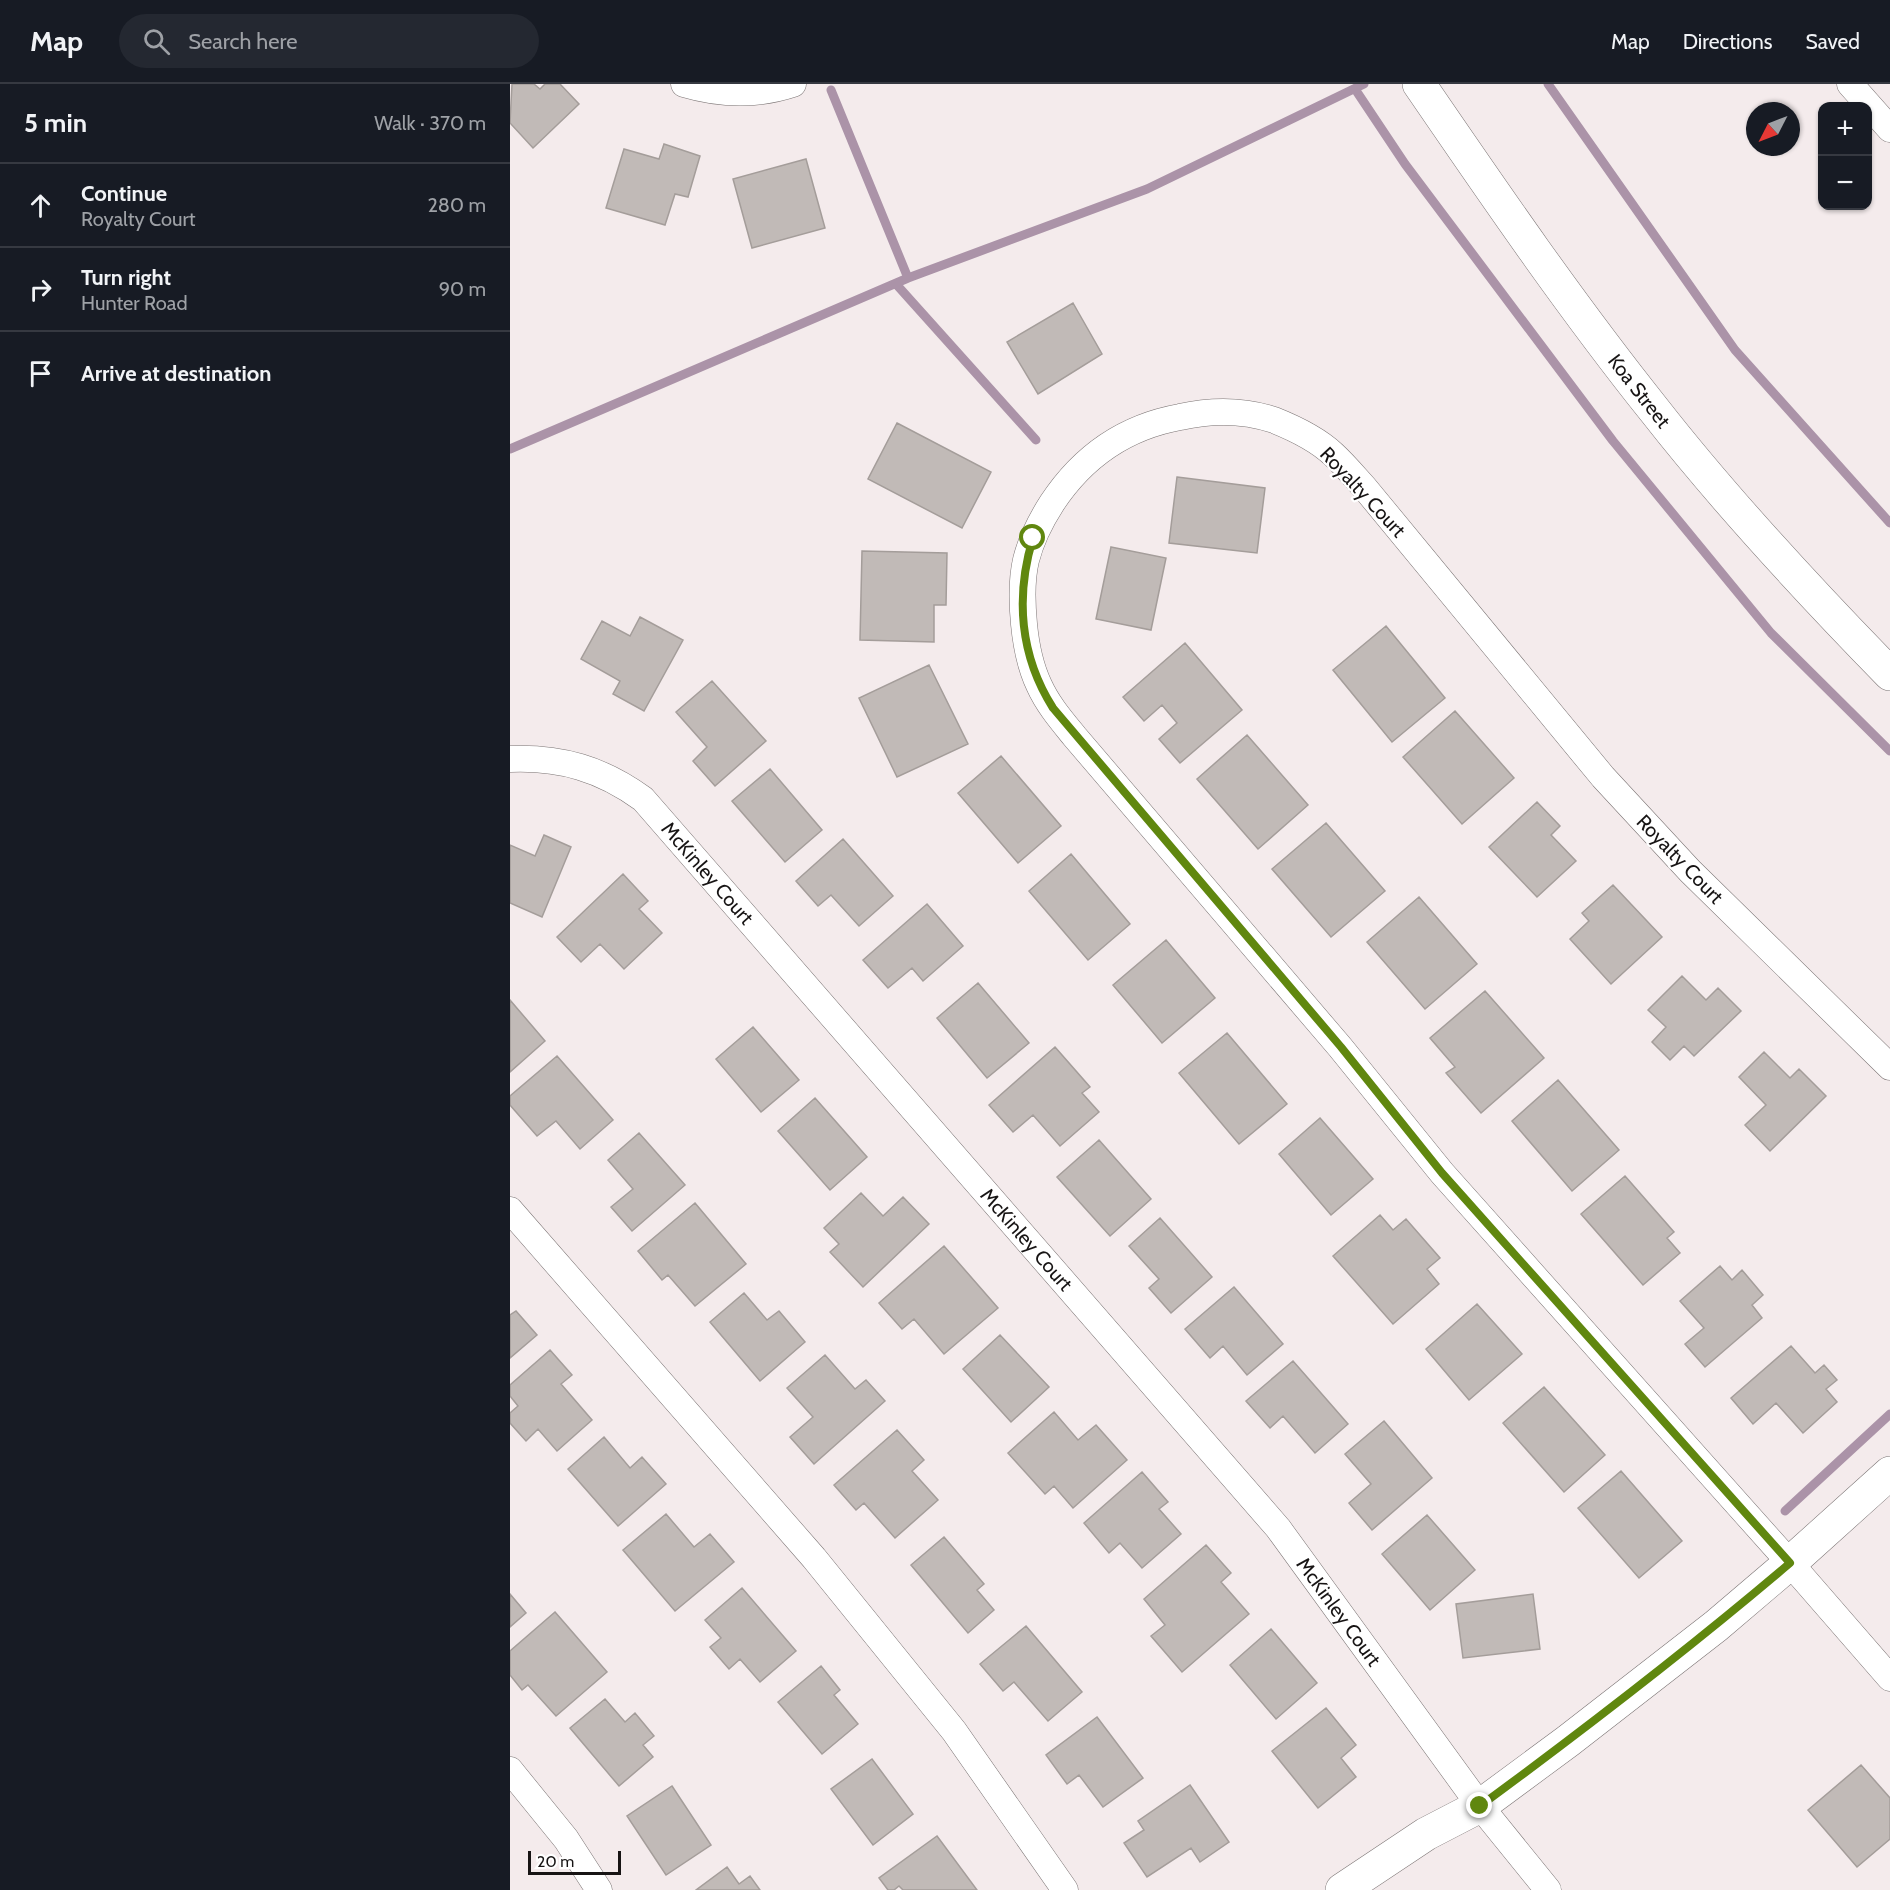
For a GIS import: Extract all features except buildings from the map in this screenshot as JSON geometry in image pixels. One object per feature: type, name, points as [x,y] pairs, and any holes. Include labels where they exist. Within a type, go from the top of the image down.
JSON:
[{"type":"main road","name":"Koa Street","points":[[1419,84],[1582,317],[1656,413],[1752,526],[1890,674]]},
{"type":"main road","points":[[1342,1890],[1426,1834],[1480,1806],[1568,1742],[1716,1626],[1890,1473]]},
{"type":"street","points":[[684,84],[739,93],[764,92],[793,84]]},
{"type":"street","points":[[1850,84],[1890,129]]},
{"type":"street","name":"Royalty Court","points":[[1890,1067],[1690,871],[1603,777],[1364,487],[1332,453],[1300,432],[1273,420],[1239,412],[1208,412],[1164,420],[1119,437],[1090,457],[1060,491],[1033,538],[1026,561],[1023,583],[1023,611],[1031,665],[1039,687],[1053,708],[1341,1047],[1442,1173],[1890,1678]]},
{"type":"street","name":"McKinley Court","points":[[510,759],[531,758],[586,768],[605,775],[644,800],[1278,1528],[1480,1806],[1548,1890]]},
{"type":"street","points":[[510,1210],[836,1586],[954,1731],[1065,1890]]},
{"type":"street","points":[[510,1770],[566,1839],[599,1890]]},
{"type":"waterway","points":[[510,449],[908,278],[1147,189],[1364,84]]},
{"type":"waterway","points":[[1548,84],[1735,350],[1890,523]]},
{"type":"waterway","points":[[1355,89],[1405,164],[1613,441],[1771,633],[1890,751]]},
{"type":"waterway","points":[[831,90],[908,278]]},
{"type":"waterway","points":[[896,284],[1036,440]]},
{"type":"waterway","points":[[1785,1511],[1890,1414]]},
{"type":"route","points":[[1033,538],[1026,561],[1023,583],[1026,641],[1039,687],[1053,708],[1075,737],[1341,1047],[1442,1173],[1790,1563],[1716,1626],[1568,1742],[1480,1806]]}]
